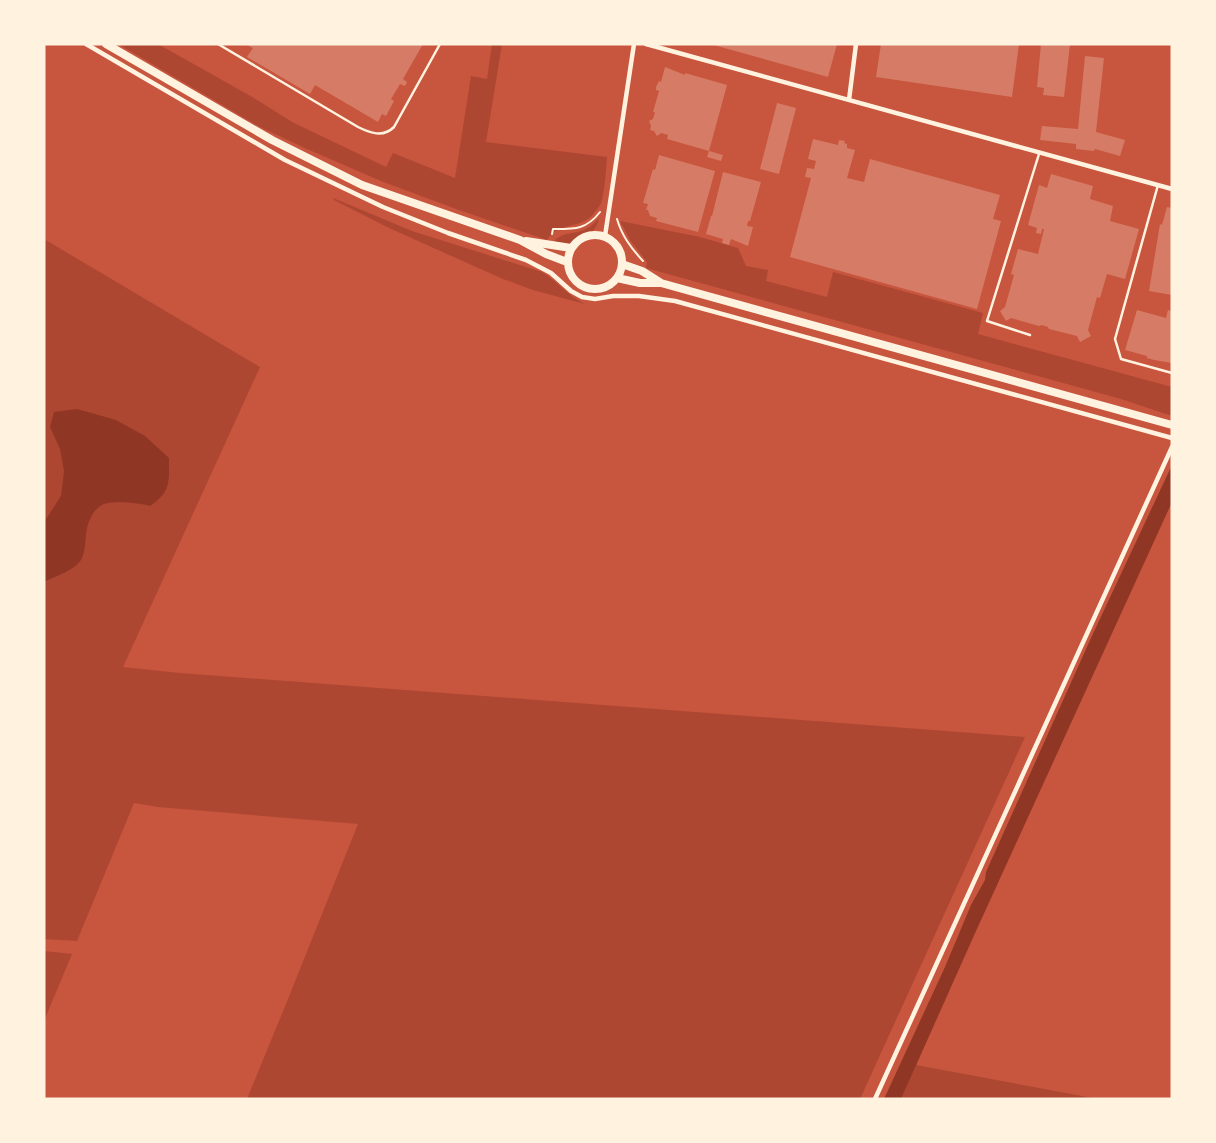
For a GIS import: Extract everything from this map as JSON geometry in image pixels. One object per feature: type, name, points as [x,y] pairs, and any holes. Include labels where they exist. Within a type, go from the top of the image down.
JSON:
[{"type":"main road","points":[[106,44],[272,140],[362,185],[520,240],[567,262]]},
{"type":"main road","points":[[596,234],[605,236],[618,247],[622,264],[617,278],[610,285],[591,289],[574,279],[567,262],[571,248],[578,240],[596,234]]},
{"type":"main road","points":[[520,240],[571,248]]},
{"type":"main road","points":[[622,264],[642,271],[662,283],[1172,425]]},
{"type":"main road","points":[[617,278],[640,283],[662,283]]},
{"type":"street","points":[[86,44],[285,160],[383,207],[526,260],[551,273],[582,297],[595,299],[639,296],[675,301],[1172,438]]},
{"type":"street","points":[[605,236],[634,44]]},
{"type":"street","points":[[646,44],[1172,190]]},
{"type":"street","points":[[849,100],[856,44]]},
{"type":"street","points":[[161,88],[166,79]]},
{"type":"street","points":[[874,355],[877,343]]},
{"type":"street","points":[[875,1099],[1172,447]]},
{"type":"lane","points":[[218,44],[358,127],[377,134],[385,134],[394,128],[440,44]]},
{"type":"lane","points":[[1030,335],[986,321],[1039,152]]},
{"type":"lane","points":[[1158,186],[1115,339],[1121,359],[1172,373]]},
{"type":"shaded area","points":[[118,44],[158,44],[292,122],[386,167],[393,153],[455,178],[471,76],[487,79],[492,44],[502,44],[486,142],[607,157],[601,203],[589,218],[558,230],[547,240],[381,181],[307,149],[258,126]]},
{"type":"shaded area","points":[[333,198],[412,231],[542,272],[585,304],[503,279],[389,228]]},
{"type":"shaded area","points":[[599,218],[596,228],[573,245],[554,242],[561,236],[588,228]]},
{"type":"shaded area","points":[[620,221],[700,237],[738,248],[746,266],[768,270],[766,281],[827,297],[833,272],[983,313],[978,334],[1172,387],[1172,416],[1121,399],[646,268],[647,262]]},
{"type":"shaded area","points":[[44,239],[260,367],[123,667],[1025,737],[860,1099],[247,1099],[358,824],[134,803],[77,941],[44,939]]},
{"type":"shaded area","points":[[77,409],[116,420],[145,436],[169,458],[169,480],[162,496],[150,506],[119,502],[106,503],[99,507],[88,525],[81,560],[69,570],[44,582],[44,520],[61,496],[64,471],[60,449],[50,427],[54,412]]},
{"type":"shaded area","points":[[1172,465],[1172,502],[901,1099],[884,1099],[971,905],[985,880],[986,872],[1091,638]]},
{"type":"shaded area","points":[[44,951],[72,954],[44,1021]]},
{"type":"shaded area","points":[[916,1065],[1098,1099],[901,1099]]},
{"type":"building","points":[[245,44],[423,44],[403,79],[407,82],[405,86],[400,84],[391,99],[394,101],[386,116],[382,114],[378,122],[315,85],[310,94],[247,57],[253,48]]},
{"type":"building","points":[[710,44],[837,44],[828,77]]},
{"type":"building","points":[[881,44],[1019,44],[1012,97],[876,77]]},
{"type":"building","points":[[1041,44],[1070,44],[1064,97],[1043,95],[1044,88],[1037,87]]},
{"type":"building","points":[[1085,56],[1104,58],[1096,132],[1125,140],[1120,156],[1095,149],[1076,149],[1076,144],[1040,140],[1042,126],[1078,129]]},
{"type":"building","points":[[665,67],[685,75],[727,85],[709,151],[667,139],[668,135],[661,133],[657,136],[650,130],[649,121],[653,119],[659,91],[656,87],[659,81],[661,82]]},
{"type":"building","points":[[777,103],[796,108],[779,174],[760,169]]},
{"type":"building","points":[[813,139],[838,145],[839,140],[845,141],[847,148],[855,150],[847,178],[864,182],[870,159],[1000,195],[993,219],[1001,221],[977,309],[790,257],[811,178],[805,177],[807,168],[814,169],[816,161],[808,159]]},
{"type":"building","points":[[709,151],[723,155],[721,161],[707,157]]},
{"type":"building","points":[[659,155],[715,171],[698,232],[656,221],[657,218],[650,216],[646,210],[648,204],[643,203]]},
{"type":"building","points":[[723,172],[761,182],[748,221],[747,226],[753,227],[748,246],[731,239],[729,245],[722,243],[723,239],[706,234]]},
{"type":"building","points":[[1051,174],[1093,186],[1090,199],[1113,206],[1110,221],[1139,229],[1125,279],[1107,274],[1088,330],[1091,336],[1080,342],[1077,336],[1042,325],[1011,318],[1006,321],[1000,311],[1005,307],[1018,249],[1038,254],[1044,229],[1041,234],[1036,233],[1037,228],[1028,225],[1039,185],[1047,188]]},
{"type":"building","points":[[1167,207],[1172,208],[1172,295],[1149,291],[1160,224],[1162,225]]},
{"type":"building","points":[[1137,310],[1166,318],[1168,310],[1172,311],[1172,363],[1125,350]]}]
